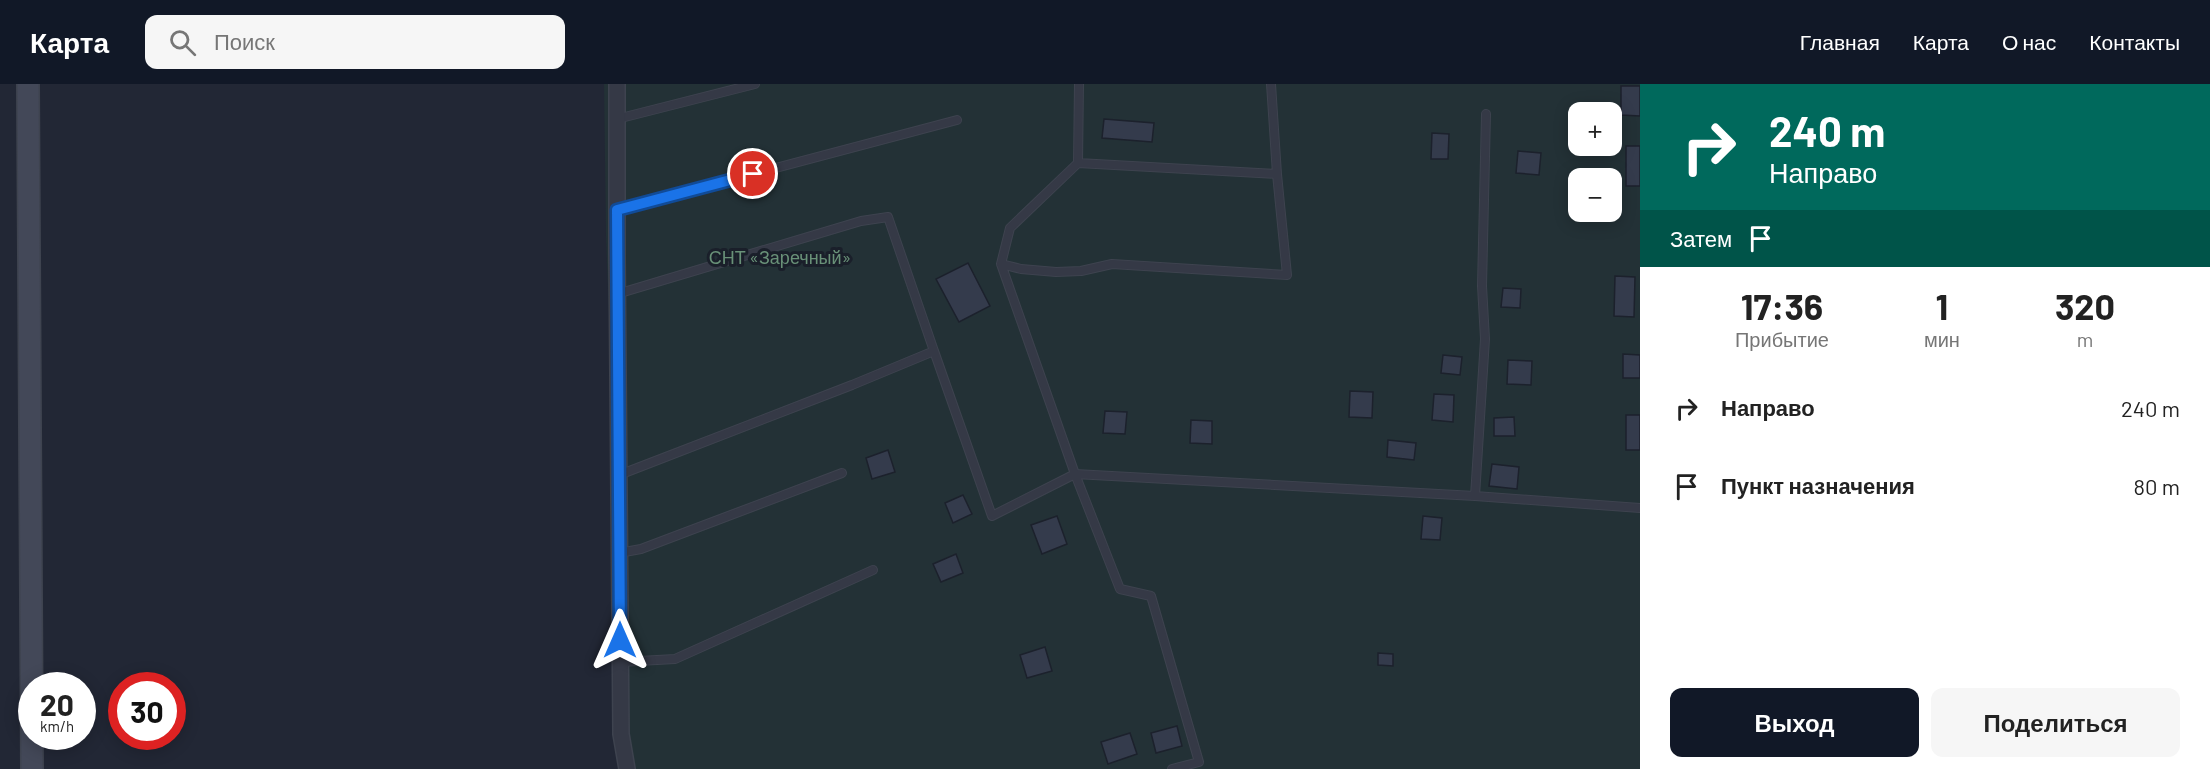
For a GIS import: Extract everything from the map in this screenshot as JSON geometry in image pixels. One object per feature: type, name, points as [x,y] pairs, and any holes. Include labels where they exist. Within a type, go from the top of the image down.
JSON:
[{"type":"street","points":[[28,84],[32,769]]},
{"type":"street","points":[[617,84],[621,734],[627,769]]},
{"type":"lane","points":[[617,119],[755,84]]},
{"type":"lane","points":[[1079,84],[1078,163],[1010,228],[1001,264],[1075,474],[1120,589],[1151,596],[1199,762],[1172,769]]},
{"type":"lane","points":[[1001,264],[1021,269],[1056,272],[1082,271],[1112,264],[1287,275],[1271,84]]},
{"type":"lane","points":[[1475,496],[1485,339],[1482,286],[1486,114]]},
{"type":"lane","points":[[617,210],[957,120]]},
{"type":"lane","points":[[1078,163],[1277,174]]},
{"type":"lane","points":[[617,294],[861,221],[888,217],[992,516],[1075,474],[1475,496],[1640,508]]},
{"type":"lane","points":[[619,475],[934,351]]},
{"type":"lane","points":[[620,553],[641,549],[842,473]]},
{"type":"lane","points":[[621,662],[675,659],[873,570]]},
{"type":"green space","name":"СНТ «Заречный»","points":[[604,84],[1640,84],[1640,769],[626,769],[606,236]]},
{"type":"building","points":[[1621,86],[1640,86],[1640,116],[1622,115]]},
{"type":"building","points":[[1104,119],[1154,123],[1152,142],[1102,138]]},
{"type":"building","points":[[1432,133],[1449,134],[1448,159],[1431,159]]},
{"type":"building","points":[[1626,146],[1640,146],[1640,186],[1626,186]]},
{"type":"building","points":[[1518,151],[1541,153],[1539,175],[1516,173]]},
{"type":"building","points":[[968,263],[990,306],[959,322],[936,279]]},
{"type":"building","points":[[1615,276],[1635,277],[1634,317],[1614,316]]},
{"type":"building","points":[[1503,288],[1521,289],[1520,308],[1501,307]]},
{"type":"building","points":[[1623,354],[1640,355],[1640,378],[1623,378]]},
{"type":"building","points":[[1443,355],[1462,357],[1460,375],[1441,373]]},
{"type":"building","points":[[1508,360],[1532,361],[1531,385],[1507,384]]},
{"type":"building","points":[[1350,391],[1373,392],[1372,418],[1349,417]]},
{"type":"building","points":[[1434,394],[1454,395],[1453,422],[1432,420]]},
{"type":"building","points":[[1105,411],[1127,412],[1125,434],[1103,433]]},
{"type":"building","points":[[1626,415],[1640,415],[1640,450],[1626,450]]},
{"type":"building","points":[[1514,417],[1515,436],[1494,436],[1494,418]]},
{"type":"building","points":[[1191,420],[1212,421],[1212,444],[1190,443]]},
{"type":"building","points":[[1388,440],[1416,443],[1414,460],[1387,457]]},
{"type":"building","points":[[888,450],[895,472],[872,479],[866,458]]},
{"type":"building","points":[[1492,464],[1519,467],[1517,489],[1489,486]]},
{"type":"building","points":[[963,495],[972,514],[953,523],[945,503]]},
{"type":"building","points":[[1057,516],[1067,544],[1042,554],[1031,525]]},
{"type":"building","points":[[1423,516],[1442,518],[1440,540],[1421,539]]},
{"type":"building","points":[[956,554],[963,573],[941,582],[933,564]]},
{"type":"building","points":[[1045,647],[1052,671],[1027,678],[1020,655]]},
{"type":"building","points":[[1378,653],[1393,654],[1393,666],[1378,665]]},
{"type":"building","points":[[1177,726],[1182,746],[1156,753],[1151,733]]},
{"type":"building","points":[[1130,733],[1137,754],[1108,764],[1101,742]]},
{"type":"route","points":[[620,640],[617,210],[753,174]]}]
